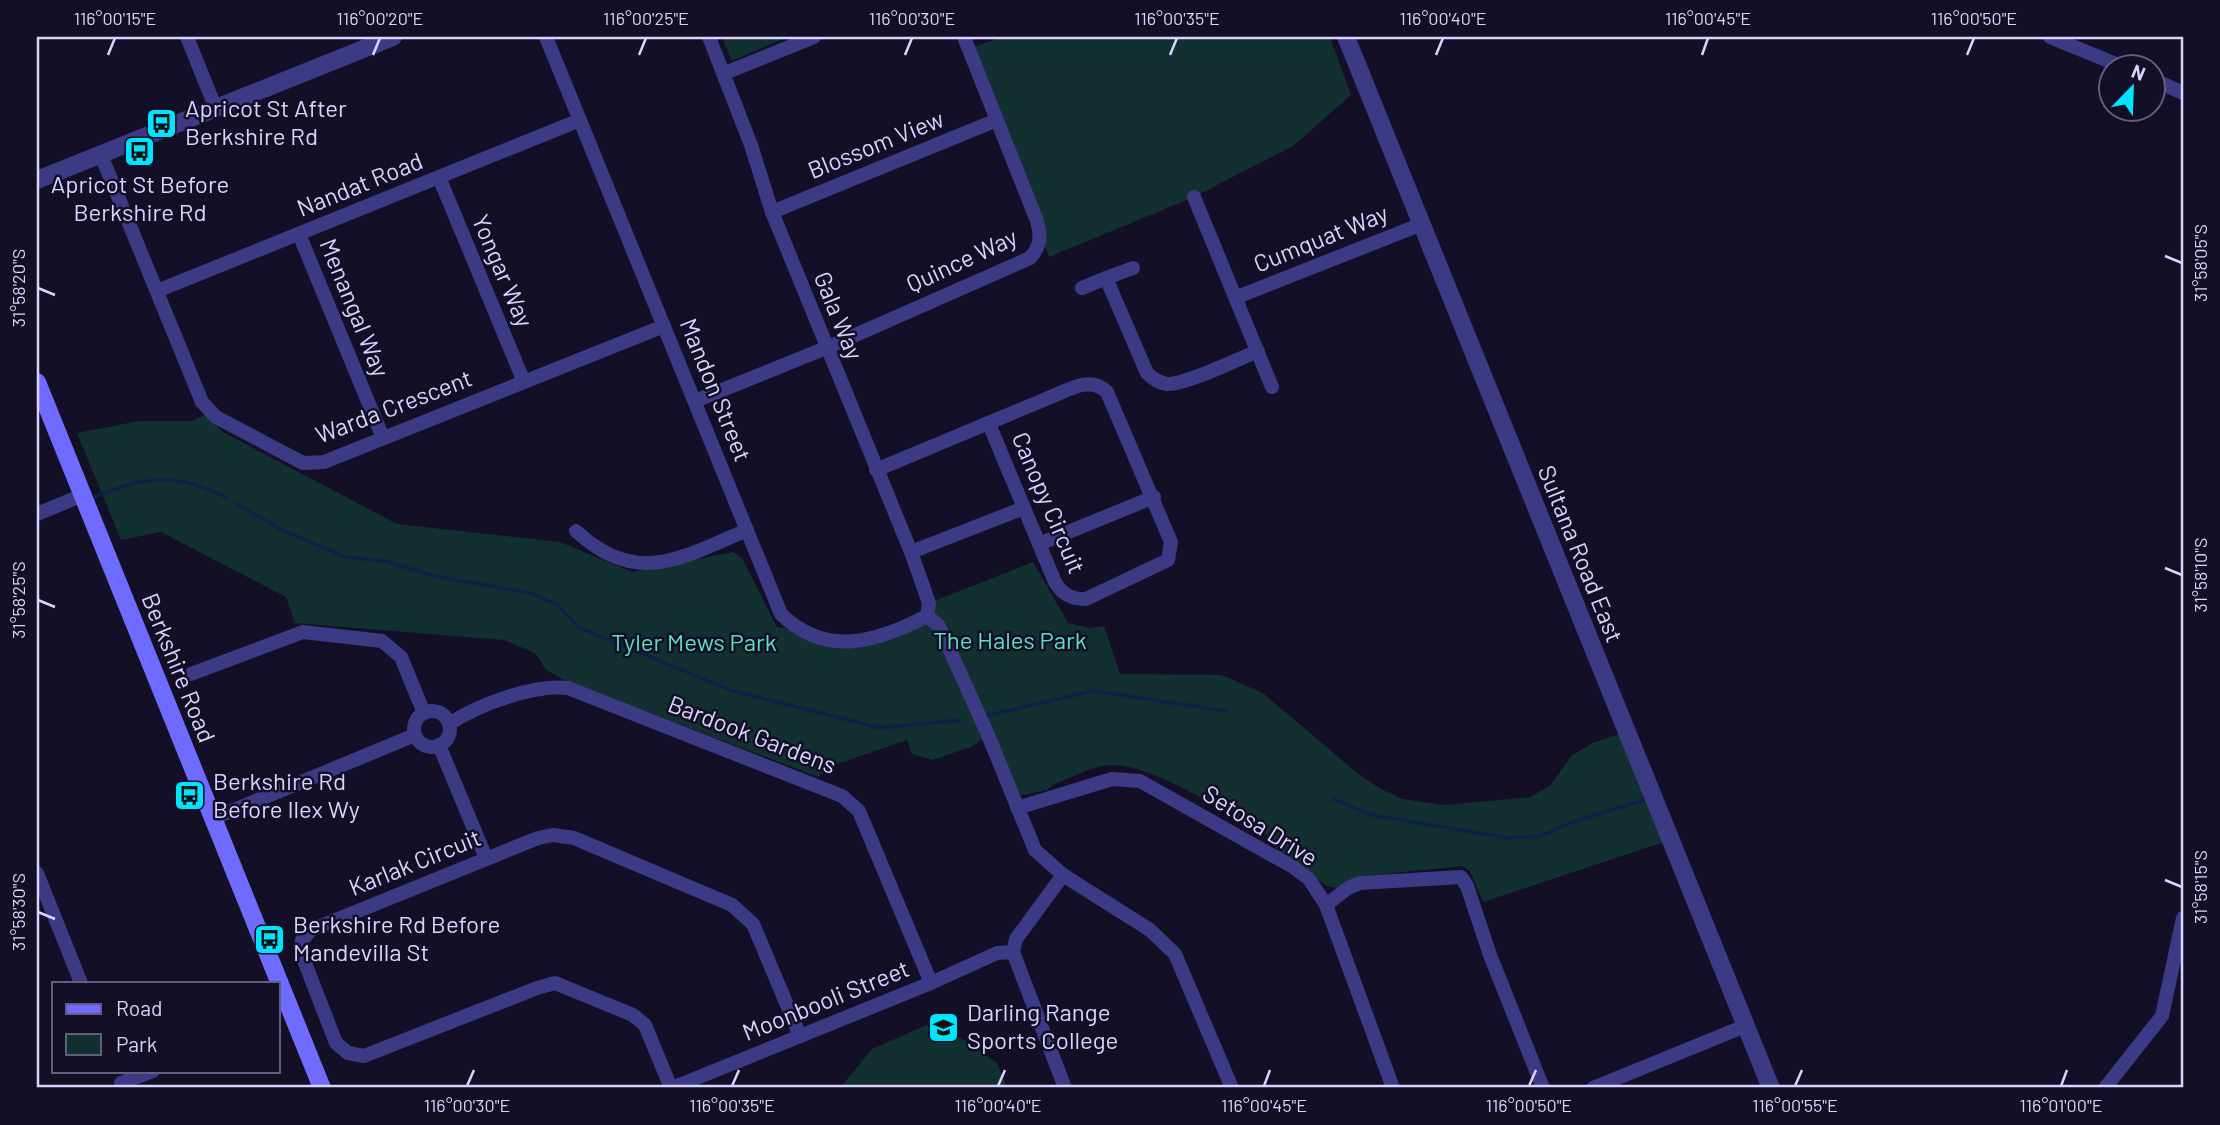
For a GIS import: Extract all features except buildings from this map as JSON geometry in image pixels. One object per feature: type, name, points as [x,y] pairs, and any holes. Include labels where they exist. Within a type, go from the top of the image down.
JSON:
[{"type":"main road","name":"Berkshire Road","points":[[37,382],[212,819],[272,982]]},
{"type":"main road","name":"Berkshire Road","points":[[285,1018],[322,1088]]},
{"type":"street","points":[[187,37],[216,109]]},
{"type":"street","points":[[37,180],[393,37]]},
{"type":"street","name":"Mandon Street","points":[[546,37],[781,614],[796,629],[834,641],[860,642],[897,630],[928,613]]},
{"type":"street","name":"Gala Way","points":[[709,37],[772,212],[911,552],[928,613],[939,626],[1035,850],[1063,875],[1163,941],[1184,972],[1232,1088]]},
{"type":"street","points":[[724,73],[814,37]]},
{"type":"street","name":"Quince Way","points":[[695,401],[826,348],[1030,258],[1037,251],[1041,237],[1037,221],[964,37]]},
{"type":"street","name":"Sultana Road East","points":[[1346,37],[1771,1088]]},
{"type":"street","points":[[2050,37],[2098,57]]},
{"type":"street","name":"Nandat Road","points":[[157,292],[580,120]]},
{"type":"street","name":"Blossom View","points":[[772,212],[997,120]]},
{"type":"street","name":"Warda Crescent","points":[[101,155],[202,402],[216,417],[303,463],[324,462],[664,326]]},
{"type":"street","name":"Yongar Way","points":[[439,177],[524,382]]},
{"type":"street","points":[[1194,197],[1272,387]]},
{"type":"street","name":"Cumquat Way","points":[[1237,297],[1422,223]]},
{"type":"street","name":"Menangal Way","points":[[299,234],[383,438]]},
{"type":"street","points":[[1082,288],[1133,268]]},
{"type":"street","points":[[1107,278],[1147,373],[1156,381],[1168,384],[1184,380],[1258,351]]},
{"type":"street","name":"Canopy Circuit","points":[[876,470],[1089,383],[1103,388],[1153,497],[1171,542],[1168,560],[1104,593],[1086,599],[1075,599],[1064,594],[1055,582],[989,424]]},
{"type":"street","points":[[37,514],[83,495]]},
{"type":"street","points":[[1039,544],[1153,497]]},
{"type":"street","points":[[911,552],[1024,508]]},
{"type":"street","points":[[576,531],[591,545],[626,561],[650,564],[671,562],[747,530]]},
{"type":"street","points":[[191,674],[303,632],[382,641],[401,657],[424,713]]},
{"type":"street","name":"Bardook Gardens","points":[[449,724],[531,689],[552,686],[568,688],[842,796],[859,811],[931,983]]},
{"type":"street","points":[[424,713],[442,714],[449,724],[449,734],[439,745],[428,746],[415,735],[414,725],[424,713]]},
{"type":"street","points":[[212,819],[415,735]]},
{"type":"street","points":[[439,745],[486,859]]},
{"type":"street","name":"Setosa Drive","points":[[1017,808],[1112,779],[1140,781],[1293,867],[1309,879],[1326,905],[1393,1088]]},
{"type":"street","name":"Karlak Circuit","points":[[671,1088],[645,1025],[619,1007],[555,984],[537,988],[364,1056],[348,1053],[336,1043],[300,950],[302,940],[311,930],[547,835],[574,838],[732,905],[753,925],[800,1036]]},
{"type":"street","points":[[37,873],[41,895],[81,982]]},
{"type":"street","points":[[1063,875],[1016,939],[1013,952],[1065,1088]]},
{"type":"street","points":[[1326,905],[1348,888],[1360,883],[1461,877],[1468,886],[1490,955],[1543,1088]]},
{"type":"street","points":[[2105,1088],[2162,1016],[2183,918]]},
{"type":"street","name":"Moonbooli Street","points":[[671,1088],[931,983],[997,953],[1013,952]]},
{"type":"street","points":[[1593,1088],[1745,1026]]},
{"type":"street","points":[[120,1081],[150,1072]]},
{"type":"green space","points":[[722,37],[787,37],[732,61]]},
{"type":"green space","points":[[1001,37],[1330,37],[1351,95],[1293,146],[1194,197],[1049,257],[969,49]]},
{"type":"green space","points":[[206,414],[223,432],[397,524],[560,542],[632,572],[733,552],[742,558],[777,627],[796,629],[834,641],[916,622],[929,603],[1033,562],[1068,623],[1089,628],[1104,626],[1120,674],[1221,675],[1263,693],[1357,773],[1402,799],[1445,805],[1530,797],[1550,786],[1572,755],[1593,743],[1625,732],[1670,840],[1483,902],[1470,871],[1462,866],[1363,876],[1335,888],[1327,886],[1277,851],[1273,839],[1171,782],[1130,767],[1098,767],[1052,785],[1048,790],[1012,797],[988,735],[973,746],[933,760],[912,754],[907,740],[829,767],[818,777],[564,680],[546,670],[535,653],[504,640],[295,623],[286,597],[161,532],[121,540],[77,433],[139,421],[193,421]]},
{"type":"green space","points":[[936,1021],[997,1063],[1007,1088],[840,1088],[872,1049]]},
{"type":"waterway","points":[[95,497],[129,484],[161,480],[193,484],[227,498]]},
{"type":"waterway","points":[[238,504],[280,529],[346,557],[384,561],[439,577],[530,593],[556,604],[580,628],[730,690],[880,728],[960,720]]},
{"type":"waterway","points":[[985,716],[1093,691],[1227,711]]},
{"type":"waterway","points":[[1333,799],[1372,815],[1508,838],[1540,836],[1573,822],[1647,799]]},
{"type":"place","name":"Apricot St After Berkshire Rd","points":[[162,123]]},
{"type":"place","name":"Apricot St Before Berkshire Rd","points":[[140,151]]},
{"type":"place","name":"Berkshire Rd Before Ilex Wy","points":[[190,796]]},
{"type":"place","name":"Berkshire Rd Before Mandevilla St","points":[[270,939]]},
{"type":"place","name":"Darling Range Sports College","points":[[944,1027]]},
{"type":"park label","name":"The Hales Park","points":[[1010,641]]},
{"type":"park label","name":"Tyler Mews Park","points":[[694,643]]}]
